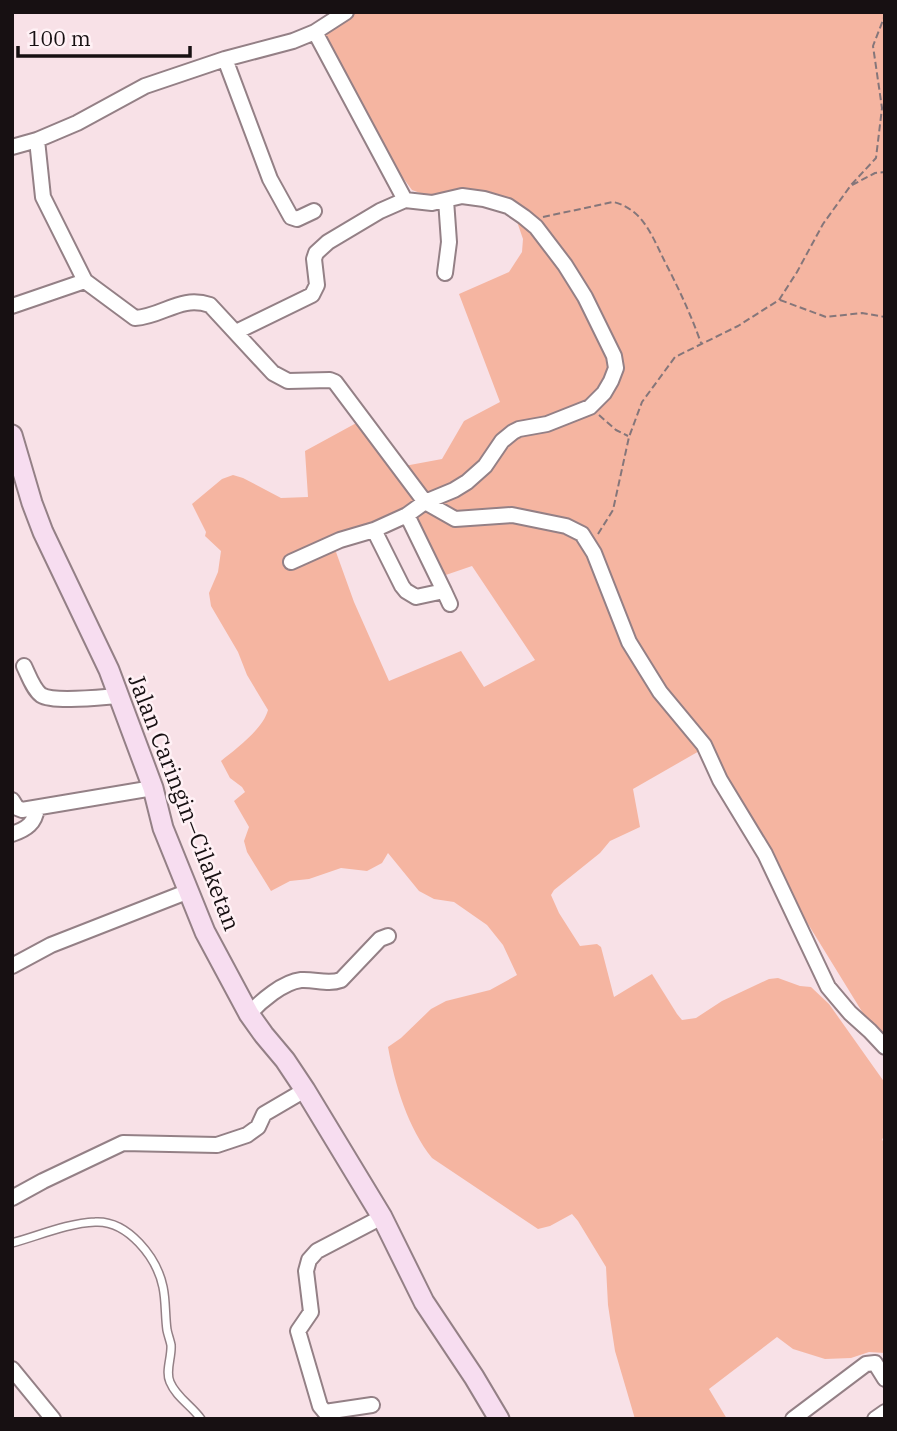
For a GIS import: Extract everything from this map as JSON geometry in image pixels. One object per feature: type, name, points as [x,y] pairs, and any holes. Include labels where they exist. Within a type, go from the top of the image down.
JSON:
[{"type":"street","points":[[12,147],[77,123],[145,86],[225,59],[293,41],[315,32],[346,12]]},
{"type":"street","points":[[315,32],[405,200]]},
{"type":"street","points":[[225,59],[270,179],[291,217],[297,219],[314,211]]},
{"type":"street","points":[[37,140],[43,197],[85,281],[135,318],[184,303],[198,301],[210,305],[281,379],[335,382],[425,502],[455,519],[512,515],[566,526],[582,534],[594,553],[629,642],[660,691],[704,746],[720,780],[765,855],[828,987],[885,1047]]},
{"type":"street","points":[[236,332],[312,295],[317,285],[314,259],[316,253],[380,211],[405,200],[432,203],[462,196],[508,206],[536,228],[565,265],[585,297],[614,356],[616,368],[611,381],[590,407],[547,424],[513,432],[502,441],[485,466],[454,490],[425,502],[407,515],[374,530],[340,540],[291,562]]},
{"type":"street","points":[[446,200],[449,242],[446,273]]},
{"type":"street","points":[[12,306],[85,281]]},
{"type":"street","name":"Jalan Caringin–Cilaketan","points":[[12,435],[43,532],[120,696],[153,788],[163,828],[205,932],[249,1014],[305,1090],[382,1217],[424,1302],[499,1419]]},
{"type":"street","points":[[374,530],[406,591],[416,597],[447,597],[407,515]]},
{"type":"street","points":[[24,666],[39,694],[47,697],[57,699],[120,696]]},
{"type":"street","points":[[12,800],[22,810],[153,788]]},
{"type":"street","points":[[12,834],[33,822],[37,808]]},
{"type":"street","points":[[12,966],[51,945],[189,891]]},
{"type":"street","points":[[249,1014],[262,1000],[299,980],[341,980],[380,939],[388,936]]},
{"type":"street","points":[[12,1198],[123,1143],[217,1145],[247,1135],[258,1127],[264,1114],[305,1090]]},
{"type":"street","points":[[372,1405],[325,1412],[320,1406],[298,1331],[311,1312],[306,1270],[309,1260],[317,1251],[382,1217]]},
{"type":"street","points":[[793,1419],[866,1364],[875,1363],[885,1379]]},
{"type":"street","points":[[12,1369],[53,1419]]},
{"type":"street","points":[[875,1419],[885,1412]]},
{"type":"lane","points":[[12,1243],[82,1223],[99,1222],[114,1225],[135,1238],[155,1265],[163,1286],[171,1346],[169,1381],[201,1419]]},
{"type":"path","points":[[594,553],[598,534],[613,510],[629,437],[642,402],[676,357],[738,326],[779,300],[823,224],[851,185],[876,158],[882,108],[873,46],[885,15]]},
{"type":"path","points":[[851,185],[874,173],[885,172]]},
{"type":"path","points":[[524,216],[538,218],[613,202],[621,203],[630,209],[641,219],[654,240],[688,307],[702,344]]},
{"type":"path","points":[[779,300],[826,317],[862,313],[885,317]]},
{"type":"path","points":[[590,407],[616,430],[629,437]]},
{"type":"shaded area","points":[[352,12],[885,12],[885,1049],[701,750],[633,789],[640,827],[610,841],[600,853],[551,895],[580,946],[597,944],[601,947],[614,997],[652,974],[682,1020],[696,1018],[722,1001],[769,979],[778,978],[811,987],[829,1004],[885,1083],[885,1133],[882,1140],[885,1142],[885,1353],[869,1352],[851,1358],[825,1359],[793,1349],[777,1337],[709,1389],[727,1419],[635,1419],[615,1351],[606,1267],[578,1221],[572,1214],[538,1229],[432,1158],[409,1120],[394,1076],[388,1047],[431,1009],[446,1001],[490,990],[517,975],[503,945],[487,925],[454,902],[434,899],[419,891],[388,853],[382,863],[367,871],[341,868],[309,879],[290,881],[271,891],[247,852],[244,841],[249,827],[234,801],[245,792],[230,778],[221,761],[255,731],[268,710],[211,606],[209,593],[218,572],[221,551],[205,536],[206,532],[192,504],[222,479],[233,475],[281,498],[308,497],[305,451],[360,421],[399,467],[442,459],[464,421],[500,402],[459,294],[509,272],[522,252],[523,239],[514,213],[502,197],[436,199],[412,190],[383,151],[320,30]],"holes":[[[411,516],[437,578],[472,566],[535,660],[484,687],[461,651],[389,681],[354,602],[336,552],[323,552]]]}]
